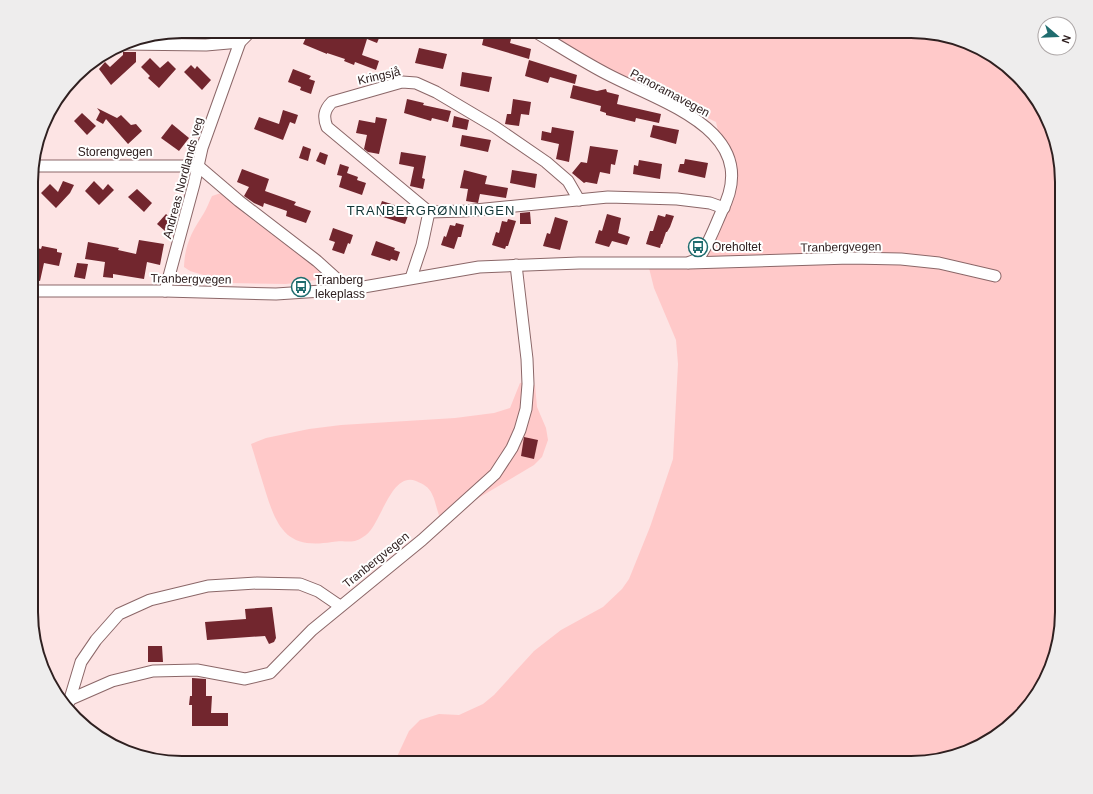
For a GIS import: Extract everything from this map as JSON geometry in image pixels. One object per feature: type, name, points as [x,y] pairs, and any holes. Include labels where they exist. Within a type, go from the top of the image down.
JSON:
[{"type":"street","name":"Andreas Nordlands veg","points":[[165,291],[202,148],[240,42],[244,38]]},
{"type":"street","name":"Panoramavegen","points":[[546,38],[606,74],[705,124],[718,138],[726,150],[730,162],[733,176],[731,191],[705,248],[698,259]]},
{"type":"street","points":[[140,44],[206,45],[240,42]]},
{"type":"street","name":"Kringsjå","points":[[429,212],[327,128],[323,118],[327,108],[332,102],[402,82],[416,83],[436,92],[495,127],[546,162],[568,181],[579,200]]},
{"type":"street","name":"Storengvegen","points":[[39,166],[198,166]]},
{"type":"street","points":[[198,166],[239,201],[317,261],[348,289]]},
{"type":"street","points":[[411,278],[422,245],[429,212],[608,197],[678,199],[710,203],[724,208]]},
{"type":"street","name":"Tranbergvegen","points":[[38,291],[165,291],[276,294],[348,289],[479,267],[850,258],[939,263],[995,276]]},
{"type":"street","name":"Tranbergvegen","points":[[687,263],[698,259]]},
{"type":"street","name":"Tranbergvegen","points":[[69,701],[112,681],[153,671],[176,669],[197,670],[245,679],[260,677],[270,673],[312,630],[422,540],[495,474],[512,448],[520,430],[526,409],[528,384],[521,295],[516,265]]},
{"type":"street","points":[[67,699],[81,662],[96,640],[119,614],[150,600],[208,586],[257,583],[300,584],[318,591],[340,606]]},
{"type":"shaded area","points":[[552,38],[930,39],[949,43],[966,49],[991,62],[1013,80],[1036,110],[1050,144],[1055,172],[1055,622],[1047,659],[1031,692],[1013,714],[983,737],[949,751],[921,756],[397,756],[409,731],[420,720],[439,714],[459,715],[483,704],[494,695],[534,651],[561,630],[603,607],[622,589],[629,579],[650,527],[673,459],[678,364],[676,340],[654,288],[649,268],[698,269],[731,187],[716,122],[643,87]]},
{"type":"shaded area","points":[[221,193],[246,215],[316,266],[320,270],[320,276],[316,280],[286,284],[230,283],[190,271],[184,267],[186,251],[193,232],[212,196]]},
{"type":"shaded area","points":[[525,382],[535,385],[537,407],[546,428],[548,440],[542,457],[534,465],[441,520],[429,489],[416,481],[407,480],[393,491],[377,521],[366,535],[357,540],[305,543],[295,540],[287,534],[275,518],[251,444],[266,438],[309,429],[341,425],[455,418],[494,413],[510,408],[520,383]]},
{"type":"building","points":[[306,38],[379,38],[377,43],[367,39],[362,55],[379,61],[376,70],[355,62],[354,65],[344,61],[345,59],[327,54],[303,44]]},
{"type":"building","points":[[484,38],[507,38],[511,39],[510,43],[531,49],[529,59],[482,45]]},
{"type":"building","points":[[419,48],[447,54],[443,69],[415,63]]},
{"type":"building","points":[[123,52],[136,52],[136,62],[111,85],[99,69],[105,62],[110,67],[123,55]]},
{"type":"building","points":[[150,58],[160,68],[168,61],[176,69],[159,88],[148,78],[150,76],[141,67]]},
{"type":"building","points":[[529,60],[577,75],[575,84],[550,77],[548,83],[525,76]]},
{"type":"building","points":[[191,65],[195,69],[197,66],[211,80],[202,90],[184,72]]},
{"type":"building","points":[[293,69],[311,76],[309,79],[315,81],[311,94],[300,90],[301,87],[288,82]]},
{"type":"building","points":[[462,72],[492,77],[489,92],[460,86]]},
{"type":"building","points":[[573,85],[597,91],[606,89],[607,92],[619,95],[617,104],[661,114],[659,123],[636,118],[635,122],[606,115],[606,113],[600,111],[601,106],[570,98]]},
{"type":"building","points":[[407,99],[424,103],[423,105],[451,111],[448,122],[432,118],[431,121],[404,113]]},
{"type":"building","points":[[513,99],[531,102],[529,115],[521,114],[519,126],[505,124],[507,114],[511,114]]},
{"type":"building","points":[[97,108],[117,118],[121,115],[131,125],[136,124],[142,131],[128,144],[106,119],[103,124],[96,120],[100,112]]},
{"type":"building","points":[[283,110],[298,115],[295,124],[290,122],[283,140],[254,129],[259,117],[279,124]]},
{"type":"building","points":[[82,113],[96,126],[87,135],[74,121]]},
{"type":"building","points":[[454,116],[469,120],[467,130],[452,127]]},
{"type":"building","points":[[376,117],[387,119],[379,154],[368,152],[364,149],[367,135],[356,133],[359,120],[375,123]]},
{"type":"building","points":[[172,124],[189,138],[179,151],[161,138]]},
{"type":"building","points":[[653,125],[679,130],[676,144],[650,137]]},
{"type":"building","points":[[552,127],[574,131],[569,162],[556,159],[559,144],[541,140],[542,131],[551,133]]},
{"type":"building","points":[[462,135],[491,140],[488,152],[460,146]]},
{"type":"building","points":[[303,146],[311,149],[308,161],[299,158]]},
{"type":"building","points":[[590,146],[618,150],[615,165],[611,164],[610,174],[600,172],[597,184],[584,183],[572,173],[581,162],[587,163]]},
{"type":"building","points":[[320,152],[328,155],[325,165],[316,161]]},
{"type":"building","points":[[401,152],[426,156],[422,178],[425,179],[423,189],[410,186],[414,167],[399,164]]},
{"type":"building","points":[[685,159],[708,163],[705,178],[678,172],[680,164],[684,164]]},
{"type":"building","points":[[639,160],[662,164],[660,179],[633,174],[634,165],[638,166]]},
{"type":"building","points":[[340,164],[349,167],[347,173],[358,177],[357,180],[366,183],[362,195],[339,187],[342,176],[337,175]]},
{"type":"building","points":[[242,169],[269,179],[265,191],[296,202],[294,205],[311,211],[306,223],[286,216],[287,211],[264,203],[263,207],[244,196],[249,187],[237,182]]},
{"type":"building","points":[[464,170],[487,176],[485,184],[508,188],[506,198],[480,194],[478,203],[466,201],[468,189],[460,188]]},
{"type":"building","points":[[512,170],[537,174],[535,188],[510,183]]},
{"type":"building","points":[[63,181],[74,185],[70,193],[56,208],[41,193],[50,184],[58,192]]},
{"type":"building","points":[[94,181],[103,190],[108,184],[114,190],[99,205],[85,191]]},
{"type":"building","points":[[137,189],[152,203],[144,212],[128,197]]},
{"type":"building","points":[[382,201],[410,210],[405,224],[377,215]]},
{"type":"building","points":[[530,212],[531,224],[520,224],[520,213]]},
{"type":"building","points":[[166,214],[174,221],[165,231],[157,224]]},
{"type":"building","points":[[607,214],[621,218],[618,233],[630,237],[627,245],[612,241],[609,247],[595,243],[599,230],[602,231]]},
{"type":"building","points":[[666,214],[674,216],[660,248],[646,244],[650,231],[653,231],[658,215],[665,217]]},
{"type":"building","points":[[555,217],[568,221],[560,250],[543,246],[547,233],[550,234]]},
{"type":"building","points":[[508,219],[516,221],[508,246],[506,246],[505,249],[492,245],[496,232],[499,233],[502,221],[507,222]]},
{"type":"building","points":[[456,223],[464,225],[461,237],[458,237],[454,249],[441,245],[444,236],[446,237],[450,225],[455,226]]},
{"type":"building","points":[[333,228],[353,235],[344,254],[332,250],[335,242],[329,240]]},
{"type":"building","points":[[139,240],[164,244],[160,265],[147,262],[144,279],[113,274],[113,278],[103,277],[105,262],[85,259],[88,242],[119,248],[118,250],[136,254]]},
{"type":"building","points":[[376,241],[395,248],[394,250],[400,252],[397,261],[391,259],[390,261],[371,255]]},
{"type":"building","points":[[42,246],[57,249],[57,252],[62,253],[59,266],[44,263],[40,281],[38,280],[38,248],[41,249]]},
{"type":"building","points":[[77,263],[88,264],[85,279],[74,277]]},
{"type":"building","points":[[524,437],[538,440],[534,459],[521,456]]},
{"type":"building","points":[[272,607],[276,638],[274,642],[269,644],[265,636],[207,640],[205,622],[246,619],[245,609]]},
{"type":"building","points":[[148,646],[162,646],[163,662],[148,662]]},
{"type":"building","points":[[192,678],[206,679],[206,696],[212,696],[211,713],[228,713],[228,726],[192,726],[192,705],[189,705],[190,696],[192,696]]},
{"type":"place","name":"Oreholtet","points":[[698,247]]},
{"type":"place","name":"Tranberg lekeplass","points":[[301,287]]},
{"type":"district","name":"TRANBERGRØNNINGEN","points":[[431,210]]}]
